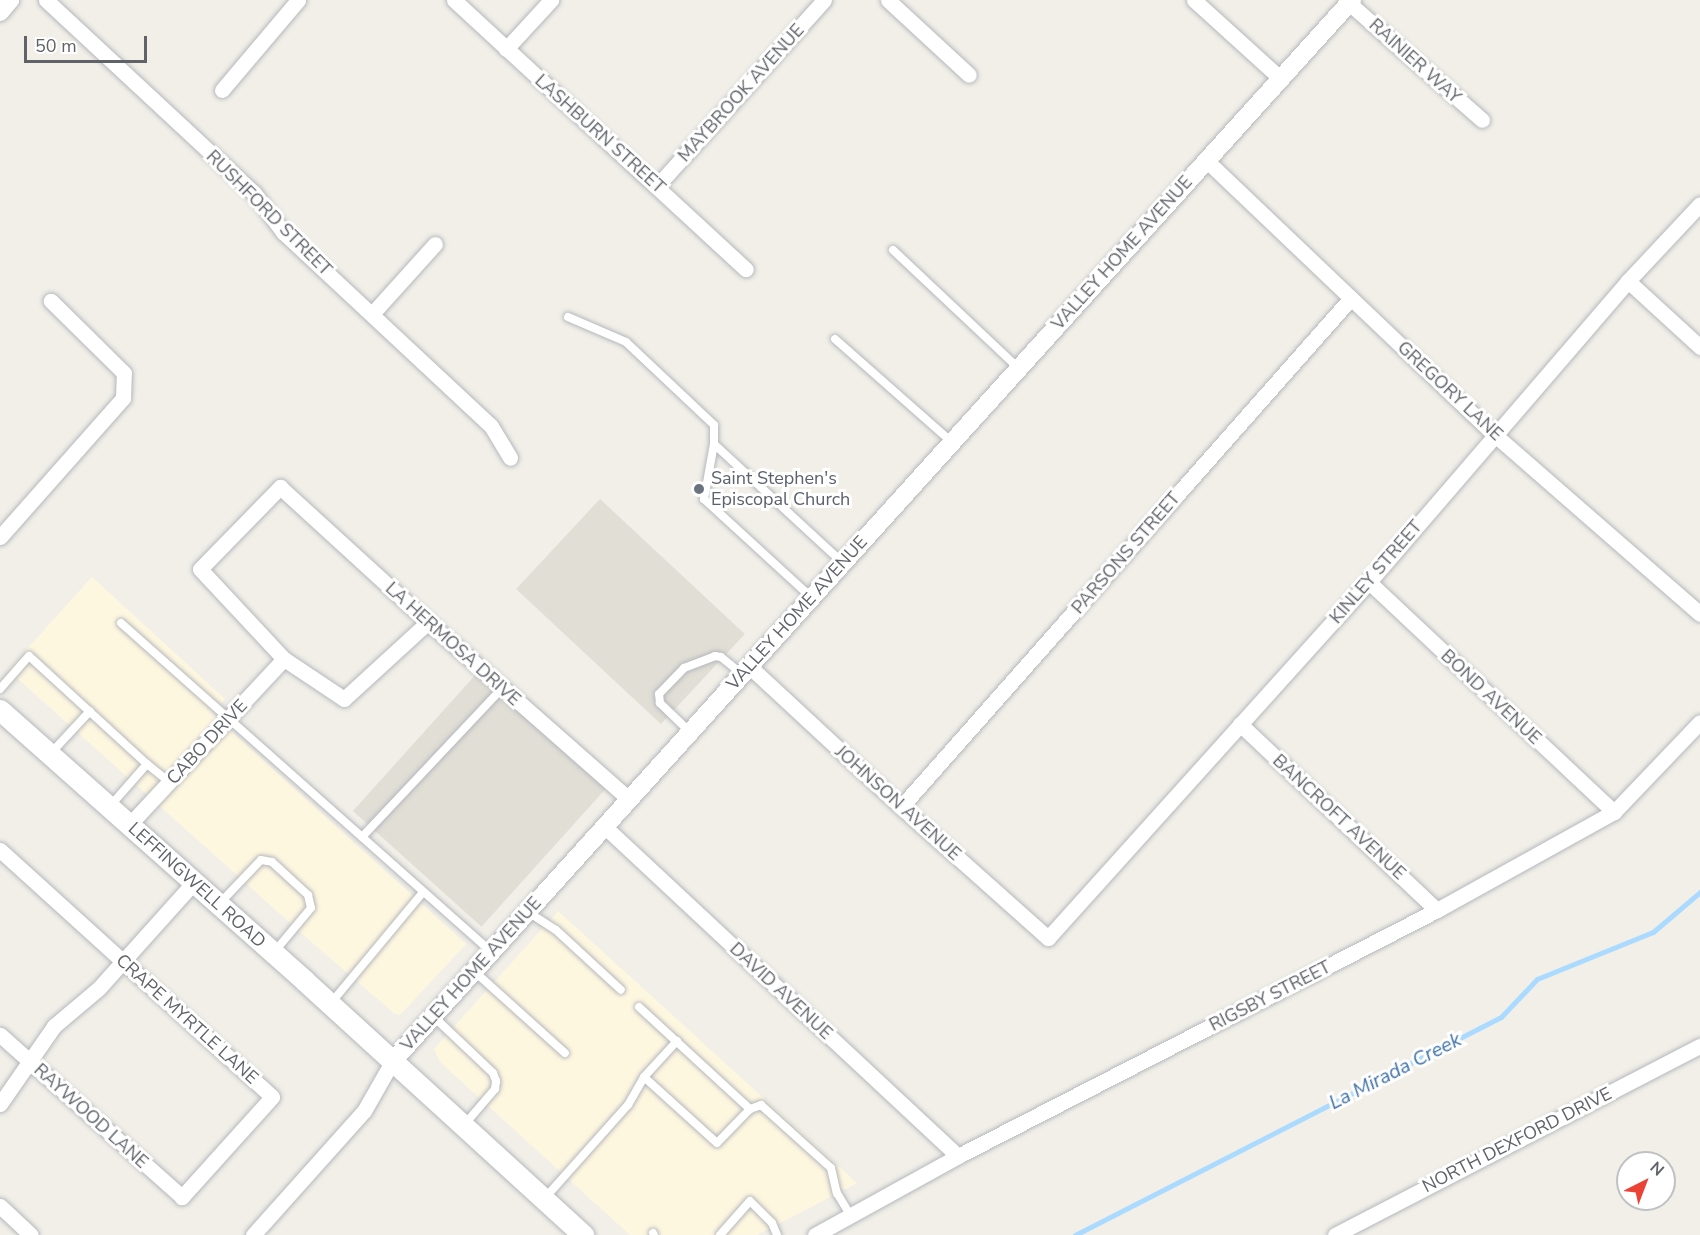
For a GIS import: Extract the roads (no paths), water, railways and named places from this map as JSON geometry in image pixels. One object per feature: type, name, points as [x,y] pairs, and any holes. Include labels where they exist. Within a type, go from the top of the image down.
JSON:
[{"type":"main road","name":"LEFFINGWELL ROAD","points":[[0,710],[273,952],[583,1235]]},
{"type":"street","points":[[0,12],[10,0]]},
{"type":"street","name":"RUSHFORD STREET","points":[[46,0],[254,193],[283,232],[491,426],[510,458]]},
{"type":"street","points":[[222,90],[298,0]]},
{"type":"street","name":"LASHBURN STREET","points":[[454,0],[746,269]]},
{"type":"street","points":[[506,49],[551,0]]},
{"type":"street","name":"MAYBROOK AVENUE","points":[[657,186],[824,0]]},
{"type":"street","points":[[888,0],[969,75]]},
{"type":"street","points":[[1194,0],[1280,78]]},
{"type":"street","name":"VALLEY HOME AVENUE","points":[[253,1235],[364,1111],[392,1062],[1351,1]]},
{"type":"street","name":"RAINIER WAY","points":[[1351,1],[1482,120]]},
{"type":"street","name":"GREGORY LANE","points":[[1206,160],[1496,435],[1700,614]]},
{"type":"street","name":"KINLEY STREET","points":[[1048,938],[1369,582],[1628,281],[1700,204]]},
{"type":"street","points":[[372,314],[435,244]]},
{"type":"street","points":[[1628,281],[1700,347]]},
{"type":"street","name":"PARSONS STREET","points":[[901,807],[1351,298]]},
{"type":"street","points":[[0,537],[123,398],[124,373],[51,301]]},
{"type":"street","name":"LA HERMOSA DRIVE","points":[[284,659],[200,569],[280,487],[428,622],[629,799]]},
{"type":"street","name":"BOND AVENUE","points":[[1369,582],[1614,812]]},
{"type":"street","points":[[284,659],[344,699],[428,622]]},
{"type":"street","name":"CABO DRIVE","points":[[129,825],[284,659]]},
{"type":"street","name":"JOHNSON AVENUE","points":[[746,670],[1048,938]]},
{"type":"street","name":"RIGSBY STREET","points":[[815,1235],[958,1156],[1437,910],[1614,812],[1700,722]]},
{"type":"street","name":"BANCROFT AVENUE","points":[[1240,724],[1437,910]]},
{"type":"street","name":"DAVID AVENUE","points":[[604,826],[958,1156]]},
{"type":"street","name":"CRAPE MYRTLE LANE","points":[[0,850],[272,1097],[182,1197]]},
{"type":"street","points":[[0,1104],[54,1026],[99,988],[194,882]]},
{"type":"street","name":"RAYWOOD LANE","points":[[0,1035],[182,1197]]},
{"type":"street","name":"NORTH DEXFORD DRIVE","points":[[1335,1235],[1698,1051]]},
{"type":"street","points":[[0,1206],[31,1235]]},
{"type":"lane","points":[[893,250],[1018,368]]},
{"type":"lane","points":[[568,317],[626,342],[714,425],[714,444],[704,499],[811,597]]},
{"type":"lane","points":[[835,339],[952,442]]},
{"type":"lane","points":[[714,444],[842,562]]},
{"type":"lane","points":[[121,623],[491,951]]},
{"type":"lane","points":[[0,689],[28,656],[169,782]]},
{"type":"lane","points":[[690,732],[660,703],[659,694],[684,668],[715,656],[746,670]]},
{"type":"lane","points":[[362,837],[495,696]]},
{"type":"lane","points":[[50,754],[90,711]]},
{"type":"lane","points":[[110,807],[147,764]]},
{"type":"lane","points":[[219,904],[261,861],[272,862],[308,895],[311,908],[273,952]]},
{"type":"lane","points":[[330,1004],[423,892]]},
{"type":"lane","points":[[528,912],[556,930],[621,990]]},
{"type":"lane","points":[[474,971],[565,1053]]},
{"type":"lane","points":[[639,1007],[750,1109]]},
{"type":"lane","points":[[433,1016],[493,1073],[496,1082],[495,1089],[463,1126]]},
{"type":"lane","points":[[544,1199],[628,1105],[644,1077],[677,1041]]},
{"type":"lane","points":[[644,1077],[717,1143],[750,1109],[761,1105],[831,1168],[837,1193],[850,1215]]},
{"type":"lane","points":[[720,1235],[750,1201],[772,1223],[777,1235]]},
{"type":"waterway","name":"La Mirada Creek","points":[[1075,1235],[1501,1017],[1537,979],[1653,932],[1700,892]]},
{"type":"place","name":"Saint Stephen's Episcopal Church","points":[[699,489]]}]
